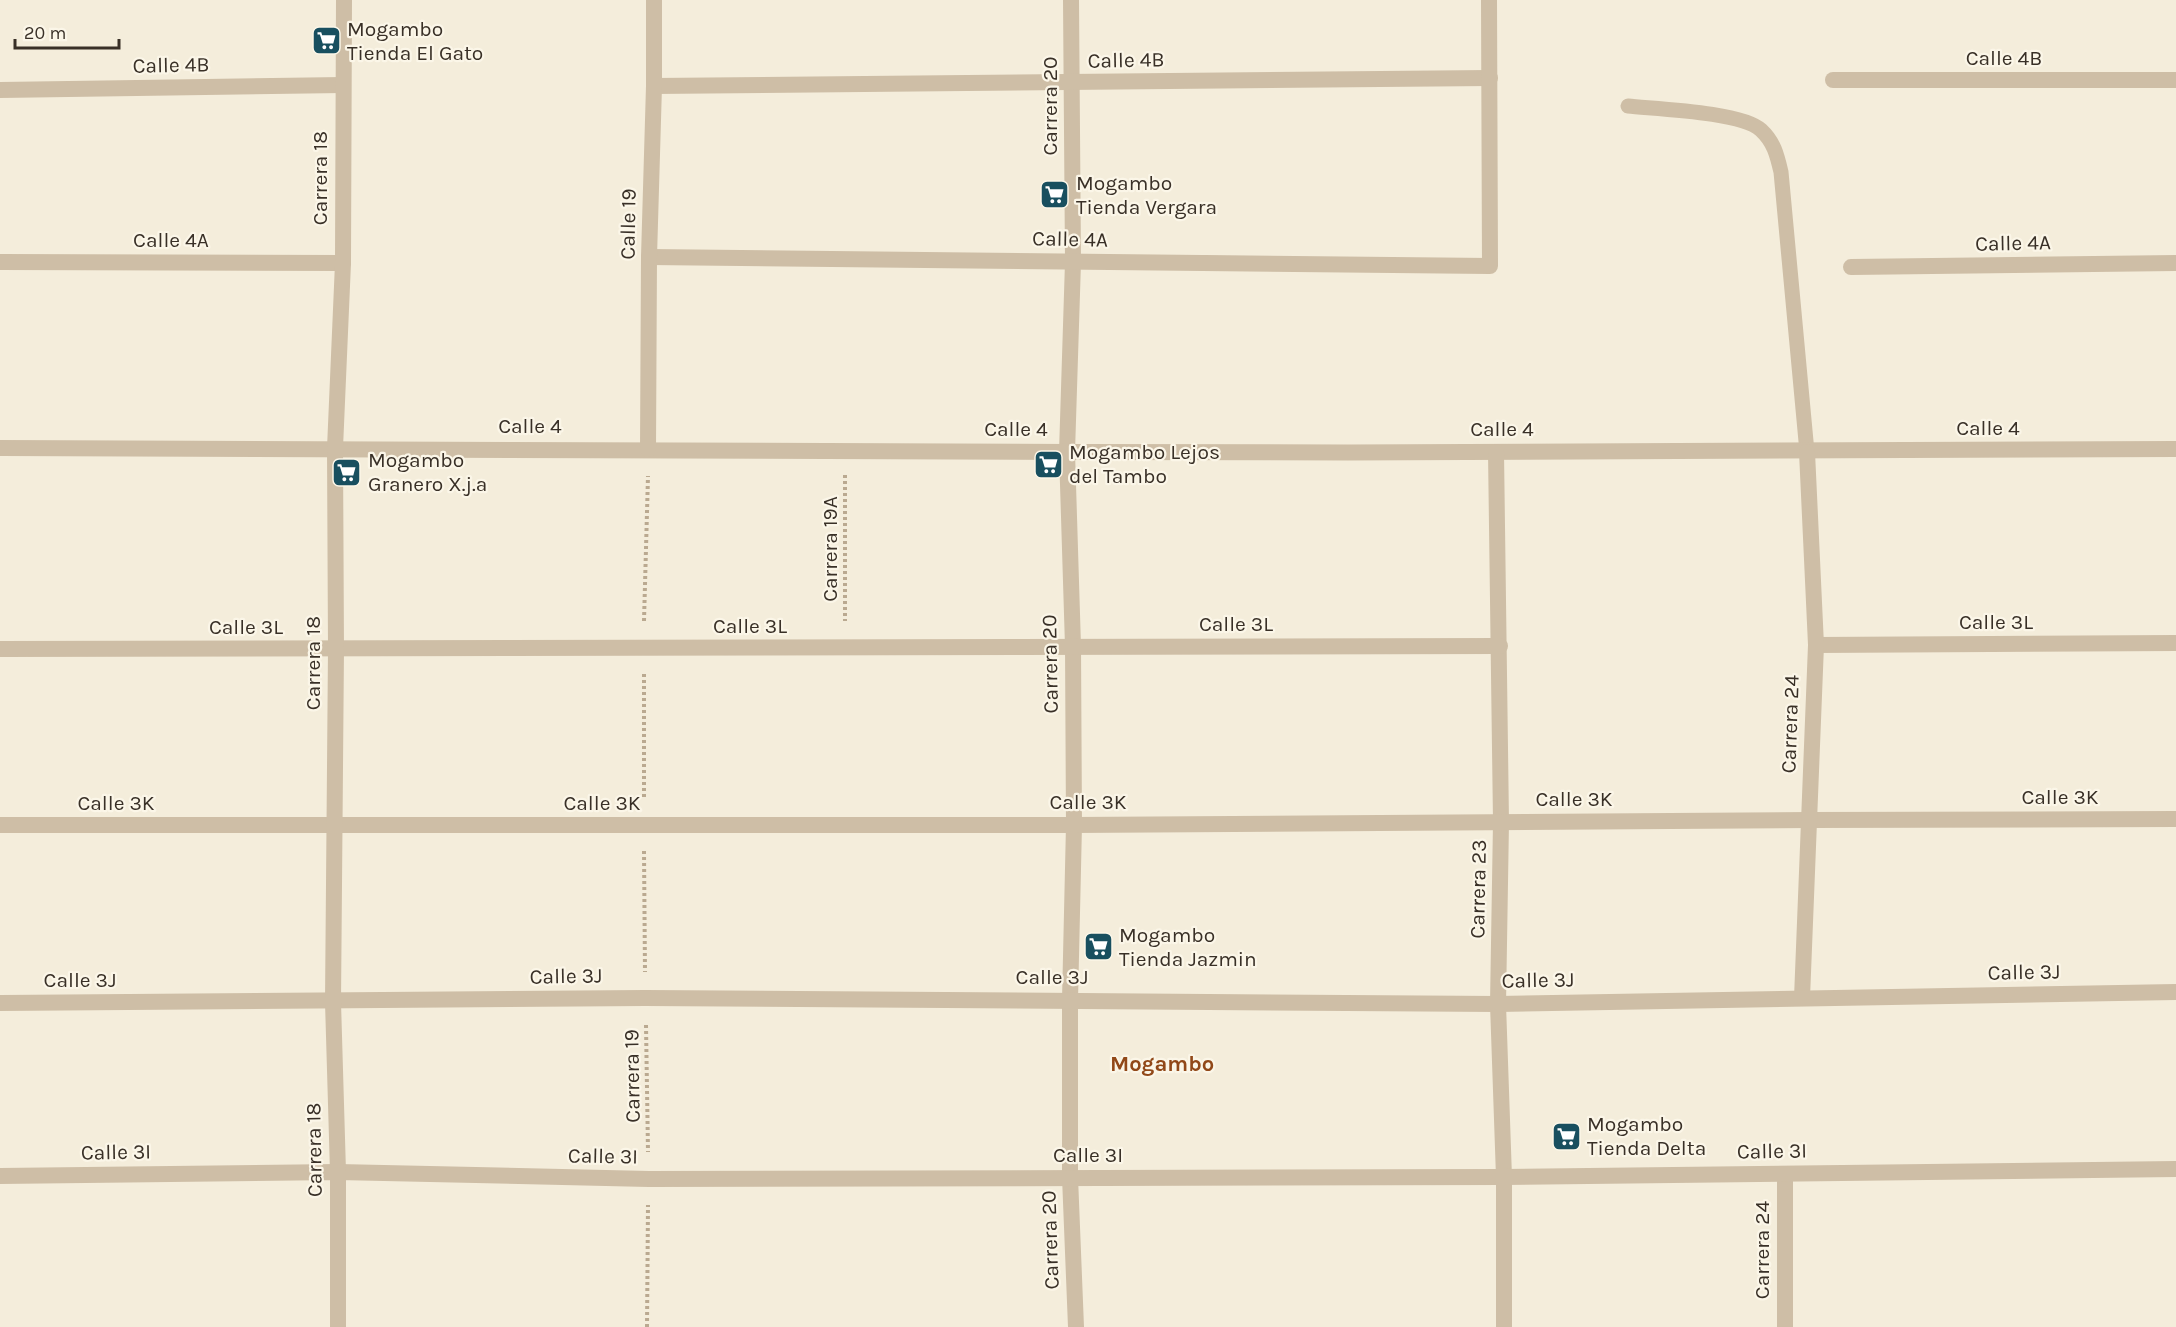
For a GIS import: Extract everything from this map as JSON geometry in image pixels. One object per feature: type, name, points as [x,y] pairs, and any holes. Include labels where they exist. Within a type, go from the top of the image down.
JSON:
[{"type":"street","name":"Carrera 18","points":[[338,1327],[338,1172],[333,1002],[336,649],[334,448],[343,263],[344,0]]},
{"type":"street","name":"Calle 19","points":[[648,449],[654,0]]},
{"type":"street","name":"Carrera 20","points":[[1071,0],[1073,262],[1067,452],[1073,646],[1074,825],[1070,1000],[1070,1177],[1076,1327]]},
{"type":"street","points":[[1489,0],[1490,78]]},
{"type":"street","name":"Calle 4B","points":[[654,87],[1490,78]]},
{"type":"street","name":"Calle 4A","points":[[649,257],[1490,266],[1490,78]]},
{"type":"street","name":"Calle 4B","points":[[1833,80],[2176,80]]},
{"type":"street","name":"Calle 4B","points":[[0,90],[343,85]]},
{"type":"street","name":"Calle 4A","points":[[0,262],[343,263]]},
{"type":"street","name":"Calle 4A","points":[[1851,267],[2176,263]]},
{"type":"street","name":"Calle 4","points":[[0,448],[1067,452],[1807,452],[2176,449]]},
{"type":"street","name":"Carrera 23","points":[[1496,452],[1501,822],[1498,1004],[1504,1177],[1504,1327]]},
{"type":"street","name":"Carrera 24","points":[[1802,998],[1816,645],[1807,452]]},
{"type":"street","name":"Calle 3L","points":[[1816,645],[2176,644]]},
{"type":"street","name":"Calle 3L","points":[[0,649],[1500,646]]},
{"type":"street","name":"Calle 3K","points":[[0,825],[1074,825],[2176,819]]},
{"type":"street","name":"Calle 3J","points":[[0,1003],[645,998],[1498,1004],[2176,992]]},
{"type":"street","name":"Calle 3I","points":[[0,1176],[338,1172],[649,1179],[1504,1177],[2176,1169]]},
{"type":"street","name":"Carrera 24","points":[[1785,1174],[1785,1327]]},
{"type":"lane","points":[[1628,106],[1736,118],[1760,129],[1775,147],[1781,172],[1807,452]]},
{"type":"path","name":"Carrera 19A","points":[[845,451],[845,648]]},
{"type":"path","name":"Carrera 19","points":[[644,825],[649,1179],[647,1327]]},
{"type":"place","name":"Mogambo Tienda El Gato","points":[[326,41]]},
{"type":"place","name":"Mogambo Tienda Vergara","points":[[1055,195]]},
{"type":"place","name":"Mogambo Lejos del Tambo","points":[[1048,464]]},
{"type":"place","name":"Mogambo Granero X.j.a","points":[[347,472]]},
{"type":"place","name":"Mogambo Tienda Jazmin","points":[[1098,947]]},
{"type":"place","name":"Mogambo Tienda Delta","points":[[1566,1136]]},
{"type":"district","name":"Mogambo","points":[[1162,1064]]}]
